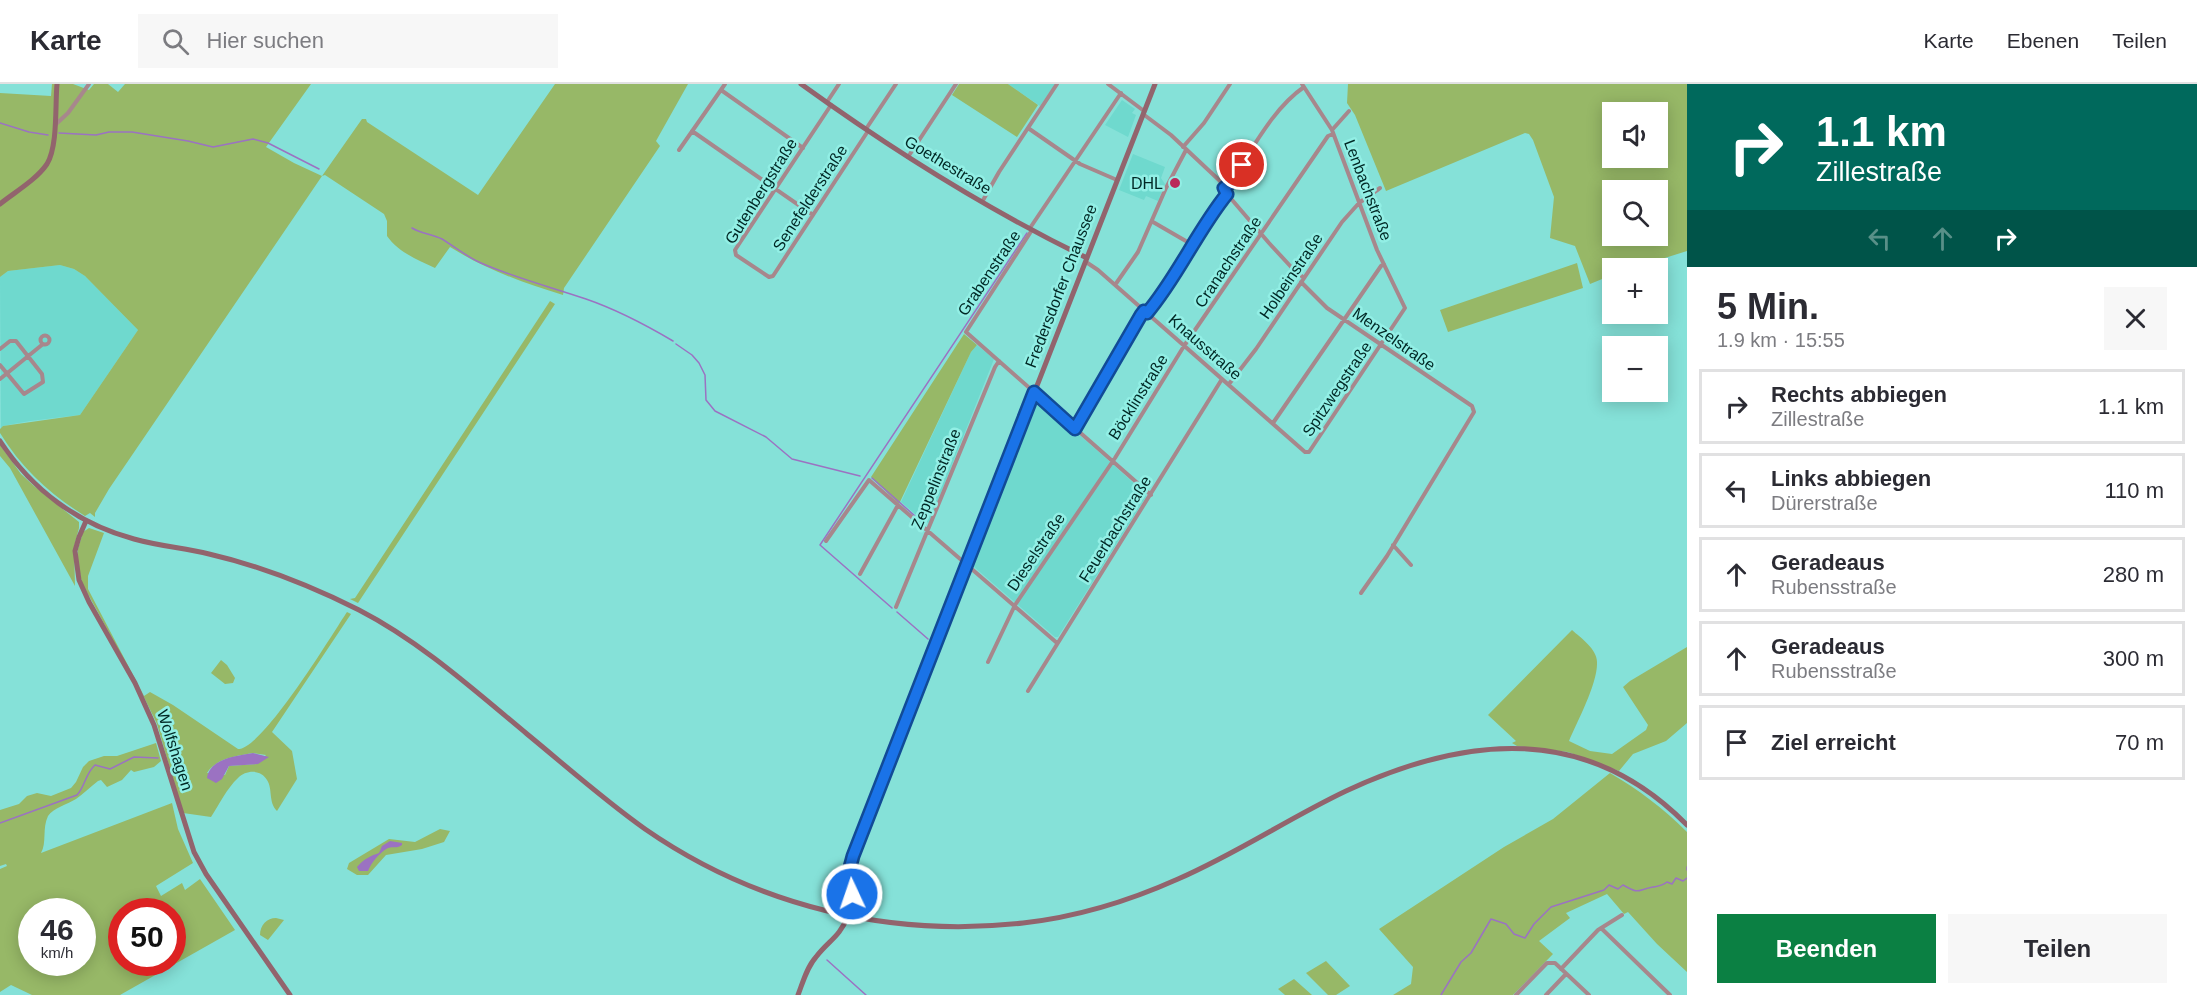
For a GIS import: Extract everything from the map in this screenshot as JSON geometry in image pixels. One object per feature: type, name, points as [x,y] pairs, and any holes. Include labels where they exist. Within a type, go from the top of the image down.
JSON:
[{"type":"main road","points":[[0,204],[46,165],[52,152],[57,84]]},
{"type":"main road","name":"Goethestraße","points":[[801,84],[908,157],[982,202],[1086,260]]},
{"type":"main road","name":"Fredersdorfer Chaussee","points":[[798,995],[812,962],[840,934],[848,916],[852,903],[849,873],[851,861],[1155,84]]},
{"type":"main road","points":[[0,441],[21,470],[36,485],[60,505],[106,531],[209,554],[290,578],[363,612],[455,674],[609,802],[667,843],[726,876],[776,896],[848,916],[925,926],[977,927],[1046,920],[1088,911],[1131,898],[1181,878],[1350,789],[1431,758],[1467,751],[1506,747],[1568,754],[1615,772],[1657,798],[1687,825]]},
{"type":"main road","name":"Wolfshagen","points":[[86,521],[75,551],[78,577],[89,602],[149,712],[194,852],[290,995]]},
{"type":"street","points":[[54,125],[68,113],[89,84]]},
{"type":"street","points":[[679,150],[725,84]]},
{"type":"street","name":"Gutenbergstraße","points":[[771,277],[734,253],[802,148],[839,84]]},
{"type":"street","name":"Senefelderstraße","points":[[771,277],[896,84]]},
{"type":"street","points":[[908,157],[956,84]]},
{"type":"street","points":[[982,202],[1058,84]]},
{"type":"street","name":"Menzelstraße","points":[[1108,84],[1158,124],[1216,178],[1227,194],[1323,305],[1472,406],[1474,412],[1393,545]]},
{"type":"street","points":[[1115,285],[1138,252],[1185,149],[1230,84]]},
{"type":"street","points":[[1224,188],[1280,109],[1303,86]]},
{"type":"street","name":"Lenbachstraße","points":[[1303,86],[1332,132],[1384,264],[1405,308]]},
{"type":"street","points":[[721,90],[802,148]]},
{"type":"street","name":"Grabenstraße","points":[[999,361],[965,330],[1121,93]]},
{"type":"street","name":"Cranachstraße","points":[[1184,346],[1328,136],[1349,111]]},
{"type":"street","points":[[1028,128],[1076,161],[1117,180]]},
{"type":"street","points":[[693,130],[813,215]]},
{"type":"street","name":"Holbeinstraße","points":[[1229,384],[1248,361],[1342,222],[1359,203],[1380,188]]},
{"type":"street","points":[[1075,429],[1106,372],[1145,312],[1164,290],[1191,244],[1227,194]]},
{"type":"street","points":[[1153,222],[1191,244]]},
{"type":"street","name":"Knausstraße","points":[[1086,260],[1307,453]]},
{"type":"street","points":[[1273,423],[1384,264]]},
{"type":"street","name":"Spitzwegstraße","points":[[1307,453],[1405,308]]},
{"type":"street","points":[[0,349],[13,340],[28,357],[43,378],[43,382],[31,392],[22,393],[0,365]]},
{"type":"street","points":[[0,379],[43,344]]},
{"type":"street","name":"Böcklinstraße","points":[[1112,461],[1184,346]]},
{"type":"street","points":[[999,361],[1151,495]]},
{"type":"street","name":"Zeppelinstraße","points":[[896,607],[999,361]]},
{"type":"street","name":"Feuerbachstraße","points":[[1028,691],[1222,380]]},
{"type":"street","name":"Dieselstraße","points":[[988,662],[1015,605],[1112,461]]},
{"type":"street","points":[[826,541],[868,480],[1057,643]]},
{"type":"street","points":[[860,574],[898,505]]},
{"type":"street","points":[[1361,593],[1393,545],[1411,565]]},
{"type":"street","points":[[1561,969],[1601,928],[1622,915]]},
{"type":"street","points":[[1601,928],[1670,995]]},
{"type":"street","points":[[1516,995],[1551,962],[1588,995]]},
{"type":"street","points":[[1546,995],[1566,974]]},
{"type":"shaded area","points":[[52,84],[73,84],[89,90],[94,84],[108,84],[118,92],[125,84],[311,84],[266,147],[322,176],[109,489],[95,517],[90,513],[85,516],[49,490],[27,469],[0,433],[3,426],[80,415],[138,330],[85,276],[74,269],[60,265],[8,271],[0,277],[0,93],[51,96]]},
{"type":"shaded area","points":[[555,84],[688,84],[656,141],[660,146],[564,288],[563,295],[505,275],[450,247],[435,268],[422,262],[403,251],[387,236],[387,221],[384,214],[325,175],[322,176],[362,119],[366,119],[367,122],[478,195]]},
{"type":"shaded area","points":[[959,84],[1008,84],[1038,105],[1017,137],[952,95]]},
{"type":"shaded area","points":[[1008,84],[1055,84],[1040,106]]},
{"type":"shaded area","points":[[1348,84],[1687,84],[1687,251],[1665,258],[1602,258],[1602,279],[1590,284],[1575,246],[1550,238],[1554,197],[1529,134],[1525,133],[1386,191],[1355,115],[1347,103]]},
{"type":"shaded area","points":[[1122,100],[1135,109],[1132,113],[1136,115],[1128,137],[1105,125]]},
{"type":"shaded area","points":[[1133,154],[1165,167],[1161,178],[1165,184],[1158,201],[1146,196],[1144,200],[1119,190]]},
{"type":"shaded area","points":[[1577,263],[1583,288],[1448,332],[1440,310]]},
{"type":"shaded area","points":[[60,265],[74,269],[85,276],[138,330],[80,415],[3,426],[1,430],[0,277],[8,271]]},
{"type":"shaded area","points":[[550,301],[555,304],[358,603],[350,599],[355,598]]},
{"type":"shaded area","points":[[964,334],[977,345],[971,352],[899,504],[871,477]]},
{"type":"shaded area","points":[[977,345],[994,359],[929,523],[922,520],[901,502],[971,352]]},
{"type":"shaded area","points":[[1039,399],[1145,493],[1146,497],[1058,637],[1055,637],[973,566]]},
{"type":"shaded area","points":[[0,445],[21,474],[79,522],[74,547],[75,586],[10,468],[0,456]]},
{"type":"shaded area","points":[[89,528],[104,533],[88,576],[88,589],[144,696],[150,692],[238,749],[249,744],[279,712],[347,612],[351,614],[272,732],[292,751],[297,779],[277,811],[272,804],[267,780],[257,772],[249,772],[241,775],[234,782],[211,817],[183,813],[157,724],[82,583],[77,560],[83,532]],"holes":[[[253,753],[266,755],[257,764],[229,766],[225,775],[207,773],[227,758]]]},
{"type":"shaded area","points":[[1572,630],[1588,644],[1597,662],[1594,681],[1569,741],[1590,751],[1612,754],[1646,730],[1648,725],[1623,687],[1687,647],[1687,723],[1666,741],[1633,754],[1619,771],[1568,752],[1517,746],[1512,743],[1516,741],[1488,715]]},
{"type":"shaded area","points":[[221,660],[235,678],[233,683],[225,684],[211,673]]},
{"type":"shaded area","points":[[156,743],[161,761],[154,767],[134,772],[131,770],[122,780],[107,787],[101,780],[98,781],[76,799],[53,811],[46,821],[41,853],[172,803],[178,829],[193,863],[156,886],[161,896],[182,883],[185,890],[200,879],[235,930],[186,958],[186,898],[108,898],[108,976],[154,976],[120,995],[32,995],[11,985],[0,992],[0,869],[7,866],[6,864],[0,866],[0,810],[19,804],[27,796],[37,793],[51,796],[71,788],[89,761],[104,756],[117,756]]},
{"type":"shaded area","points":[[253,753],[269,757],[258,764],[229,766],[222,779],[216,783],[207,778],[209,771],[219,762]]},
{"type":"shaded area","points":[[1610,773],[1650,800],[1687,832],[1687,972],[1628,912],[1624,914],[1607,894],[1566,913],[1570,918],[1539,941],[1553,954],[1513,995],[1393,995],[1411,984],[1413,967],[1379,929],[1504,847],[1553,819]]},
{"type":"shaded area","points":[[440,829],[450,831],[444,842],[422,849],[386,855],[368,875],[357,875],[347,869],[349,863],[389,839],[415,842]]},
{"type":"shaded area","points":[[390,841],[402,843],[402,845],[385,850],[376,858],[368,871],[359,871],[357,867],[360,864],[379,853],[382,846]]},
{"type":"shaded area","points":[[276,918],[284,920],[268,940],[260,935],[261,928],[267,921]]},
{"type":"shaded area","points":[[1326,961],[1350,986],[1336,995],[1328,995],[1306,973]]},
{"type":"shaded area","points":[[1294,979],[1312,995],[1285,995],[1278,989]]},
{"type":"waterway","points":[[0,123],[48,135]]},
{"type":"waterway","points":[[59,133],[96,135],[109,132],[132,132],[213,147],[253,139],[268,143],[319,169]]},
{"type":"waterway","points":[[412,228],[442,239],[481,263],[586,299],[641,323],[673,341]]},
{"type":"waterway","points":[[892,608],[820,545],[1027,233]]},
{"type":"waterway","points":[[676,344],[699,363],[705,375],[706,400],[715,411],[766,437],[792,459],[860,476]]},
{"type":"waterway","points":[[872,478],[924,524]]},
{"type":"waterway","points":[[897,612],[928,639]]},
{"type":"waterway","points":[[0,823],[77,795],[95,765],[110,769],[134,757],[158,758]]},
{"type":"waterway","points":[[1441,995],[1461,962],[1471,953],[1491,919],[1506,924],[1514,934],[1525,938],[1534,924],[1551,907],[1604,890],[1609,885],[1618,889],[1623,885],[1638,891],[1667,882],[1672,884],[1676,878],[1683,881],[1687,878]]},
{"type":"waterway","points":[[827,960],[866,995]]},
{"type":"place","name":"DHL","points":[[1175,183]]},
{"type":"route","points":[[852,894],[849,871],[853,856],[1034,392],[1075,429],[1141,315],[1144,311],[1147,313],[1162,293],[1201,229],[1227,194],[1224,188],[1242,165]]}]
